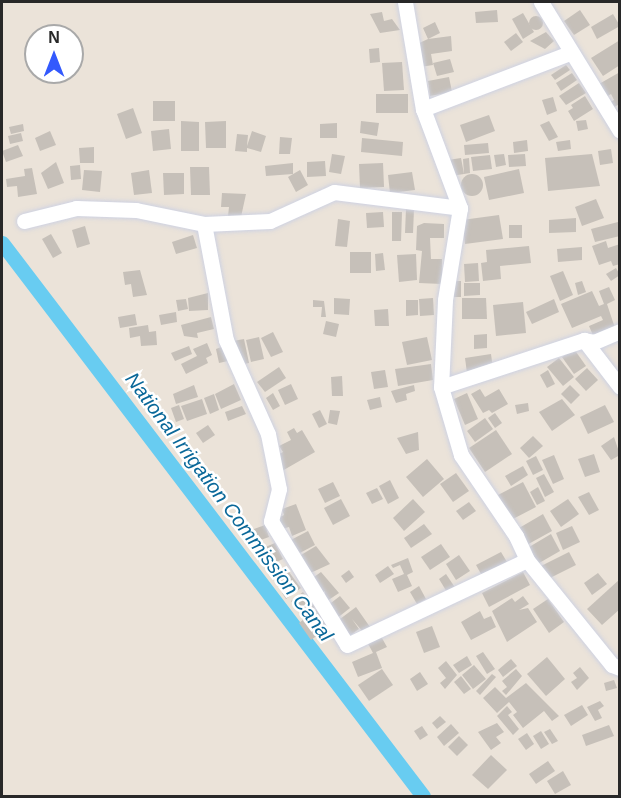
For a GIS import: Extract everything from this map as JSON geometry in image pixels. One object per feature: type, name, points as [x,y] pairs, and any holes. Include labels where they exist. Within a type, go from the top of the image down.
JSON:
[{"type":"street","points":[[405,2],[423,109],[460,208],[445,300],[441,387],[461,456],[516,536],[527,560],[612,665],[620,668]]},
{"type":"street","points":[[541,2],[570,53],[620,131]]},
{"type":"street","points":[[423,109],[570,53]]},
{"type":"street","points":[[24,220],[76,208],[136,210],[204,224],[270,220],[334,192],[460,208]]},
{"type":"street","points":[[204,224],[226,340],[268,434],[279,489],[271,521],[346,645],[527,560]]},
{"type":"street","points":[[441,387],[584,340],[594,342],[620,331]]},
{"type":"street","points":[[584,340],[620,387]]},
{"type":"building","points":[[497,10],[498,22],[476,23],[475,12]]},
{"type":"building","points":[[580,10],[590,25],[574,35],[564,21]]},
{"type":"building","points":[[382,12],[384,21],[392,19],[400,30],[380,33],[370,14]]},
{"type":"building","points":[[523,13],[534,32],[523,39],[512,19]]},
{"type":"building","points":[[613,14],[620,26],[597,39],[591,27]]},
{"type":"building","points":[[536,16],[541,18],[543,23],[541,28],[536,30],[531,28],[529,23],[531,18]]},
{"type":"building","points":[[435,22],[440,33],[428,39],[423,28]]},
{"type":"building","points":[[546,32],[554,41],[545,49],[530,41]]},
{"type":"building","points":[[516,33],[523,42],[511,51],[504,42]]},
{"type":"building","points":[[451,36],[452,51],[431,54],[433,65],[420,67],[417,44],[428,39]]},
{"type":"building","points":[[620,40],[620,65],[603,76],[591,58]]},
{"type":"building","points":[[379,48],[380,62],[370,63],[369,49]]},
{"type":"building","points":[[450,59],[454,72],[437,76],[433,63]]},
{"type":"building","points":[[402,62],[404,90],[384,91],[382,63]]},
{"type":"building","points":[[566,65],[570,70],[555,80],[551,75]]},
{"type":"building","points":[[620,72],[620,104],[612,108],[609,103],[614,100],[611,94],[606,97],[599,84]]},
{"type":"building","points":[[572,73],[577,80],[561,91],[556,83]]},
{"type":"building","points":[[449,77],[452,92],[430,96],[428,81]]},
{"type":"building","points":[[579,83],[586,93],[566,105],[559,96]]},
{"type":"building","points":[[376,94],[408,94],[408,113],[376,113]]},
{"type":"building","points":[[585,96],[593,109],[574,121],[568,111],[573,108],[571,105]]},
{"type":"building","points":[[553,97],[557,111],[547,115],[542,100]]},
{"type":"building","points":[[153,101],[175,101],[175,121],[153,121]]},
{"type":"building","points":[[133,108],[142,133],[126,139],[117,114]]},
{"type":"building","points":[[489,115],[495,131],[466,142],[460,125]]},
{"type":"building","points":[[586,120],[588,129],[578,131],[576,121]]},
{"type":"building","points":[[181,121],[199,122],[199,151],[181,151]]},
{"type":"building","points":[[226,121],[226,148],[206,148],[205,122]]},
{"type":"building","points":[[361,121],[379,123],[377,136],[360,133]]},
{"type":"building","points":[[549,121],[558,137],[549,141],[540,125]]},
{"type":"building","points":[[337,123],[337,138],[320,138],[320,124]]},
{"type":"building","points":[[23,124],[24,131],[11,134],[9,127]]},
{"type":"building","points":[[169,129],[171,149],[153,151],[151,131]]},
{"type":"building","points":[[50,131],[56,145],[40,151],[35,138]]},
{"type":"building","points":[[252,131],[266,136],[261,152],[247,148],[247,152],[235,151],[237,134],[248,135],[247,146]]},
{"type":"building","points":[[21,133],[23,141],[10,144],[8,136]]},
{"type":"building","points":[[280,137],[292,138],[290,154],[279,154]]},
{"type":"building","points":[[362,138],[403,142],[402,156],[361,152]]},
{"type":"building","points":[[527,140],[528,151],[514,153],[513,142]]},
{"type":"building","points":[[570,140],[571,149],[558,151],[556,142]]},
{"type":"building","points":[[488,143],[489,153],[465,155],[464,145]]},
{"type":"building","points":[[18,145],[23,156],[6,162],[2,151]]},
{"type":"building","points":[[94,147],[94,163],[80,163],[79,148]]},
{"type":"building","points":[[611,149],[613,163],[600,165],[598,151]]},
{"type":"building","points":[[332,154],[345,156],[341,174],[329,172]]},
{"type":"building","points":[[504,154],[506,165],[496,167],[494,155]]},
{"type":"building","points":[[525,154],[526,166],[509,167],[508,155]]},
{"type":"building","points":[[592,154],[600,186],[548,191],[545,158]]},
{"type":"building","points":[[490,155],[492,169],[473,171],[471,157]]},
{"type":"building","points":[[461,158],[464,174],[451,176],[448,160]]},
{"type":"building","points":[[469,158],[470,173],[464,174],[463,159]]},
{"type":"building","points":[[325,161],[326,176],[307,177],[307,162]]},
{"type":"building","points":[[56,162],[64,183],[48,189],[41,173]]},
{"type":"building","points":[[293,163],[293,174],[266,176],[265,166]]},
{"type":"building","points":[[383,163],[384,187],[360,188],[359,164]]},
{"type":"building","points":[[80,165],[81,179],[71,180],[70,166]]},
{"type":"building","points":[[190,167],[209,167],[210,195],[191,195]]},
{"type":"building","points":[[32,168],[37,194],[18,197],[17,186],[7,187],[6,179],[25,176],[24,169]]},
{"type":"building","points":[[519,169],[524,193],[489,200],[484,177]]},
{"type":"building","points":[[84,170],[102,171],[100,192],[82,190]]},
{"type":"building","points":[[149,170],[152,193],[134,195],[131,173]]},
{"type":"building","points":[[300,170],[308,185],[296,192],[288,177]]},
{"type":"building","points":[[412,172],[415,190],[390,193],[388,175]]},
{"type":"building","points":[[163,173],[184,173],[184,194],[164,195]]},
{"type":"building","points":[[472,174],[480,177],[483,185],[480,193],[472,196],[464,193],[461,185],[464,177]]},
{"type":"building","points":[[222,193],[246,194],[241,217],[228,216],[229,207],[221,207]]},
{"type":"building","points":[[596,199],[604,218],[582,226],[575,207]]},
{"type":"building","points":[[406,209],[414,209],[413,233],[405,233]]},
{"type":"building","points":[[383,212],[384,227],[367,228],[366,213]]},
{"type":"building","points":[[392,212],[402,212],[401,241],[392,241]]},
{"type":"building","points":[[499,215],[503,239],[465,244],[462,220]]},
{"type":"building","points":[[576,218],[576,232],[549,233],[549,220]]},
{"type":"building","points":[[338,219],[350,221],[347,247],[335,246]]},
{"type":"building","points":[[618,222],[620,236],[595,242],[591,229]]},
{"type":"building","points":[[424,223],[444,224],[444,238],[430,238],[431,259],[442,259],[442,284],[419,283],[422,251],[416,250],[417,226]]},
{"type":"building","points":[[509,225],[522,225],[522,238],[509,238]]},
{"type":"building","points":[[85,226],[90,244],[77,248],[72,230]]},
{"type":"building","points":[[51,234],[62,253],[53,258],[42,239]]},
{"type":"building","points":[[193,235],[197,248],[176,254],[172,242]]},
{"type":"building","points":[[606,241],[608,248],[620,244],[620,264],[613,266],[611,261],[599,265],[592,246]]},
{"type":"building","points":[[529,246],[531,263],[500,266],[501,279],[483,281],[481,263],[487,262],[486,250]]},
{"type":"building","points":[[582,247],[582,260],[558,262],[557,249]]},
{"type":"building","points":[[350,252],[371,252],[371,273],[350,273]]},
{"type":"building","points":[[383,253],[385,270],[376,271],[375,254]]},
{"type":"building","points":[[416,254],[417,280],[399,282],[397,255]]},
{"type":"building","points":[[478,263],[479,281],[465,282],[464,264]]},
{"type":"building","points":[[616,268],[620,275],[611,281],[606,274]]},
{"type":"building","points":[[140,270],[147,295],[133,297],[131,284],[125,285],[123,272]]},
{"type":"building","points":[[563,271],[573,295],[560,301],[550,276]]},
{"type":"building","points":[[454,281],[461,281],[461,297],[454,297]]},
{"type":"building","points":[[582,281],[586,292],[578,295],[575,283]]},
{"type":"building","points":[[464,283],[480,283],[480,295],[464,296]]},
{"type":"building","points":[[609,287],[615,300],[607,304],[616,331],[595,340],[589,326],[603,320],[601,316],[572,328],[561,304],[592,291],[599,306],[604,304],[599,291]]},
{"type":"building","points":[[208,293],[208,310],[189,311],[188,298]]},
{"type":"building","points":[[334,298],[350,299],[349,315],[334,314]]},
{"type":"building","points":[[433,298],[434,315],[420,316],[419,299]]},
{"type":"building","points":[[462,298],[486,298],[487,319],[462,319]]},
{"type":"building","points":[[186,299],[188,309],[178,311],[176,300]]},
{"type":"building","points":[[554,299],[559,312],[532,324],[526,312]]},
{"type":"building","points":[[313,300],[324,301],[326,317],[321,317],[322,307],[313,307]]},
{"type":"building","points":[[406,300],[418,300],[418,315],[406,316]]},
{"type":"building","points":[[523,302],[526,333],[496,336],[493,305]]},
{"type":"building","points":[[388,309],[389,326],[375,326],[374,310]]},
{"type":"building","points":[[176,312],[177,322],[161,325],[159,315]]},
{"type":"building","points":[[135,314],[137,325],[120,328],[118,317]]},
{"type":"building","points":[[211,317],[214,329],[197,333],[198,338],[184,336],[181,325]]},
{"type":"building","points":[[326,321],[339,324],[336,337],[323,334]]},
{"type":"building","points":[[148,325],[149,332],[156,331],[157,345],[141,346],[140,336],[130,338],[129,328]]},
{"type":"building","points":[[273,332],[283,352],[271,357],[261,338]]},
{"type":"building","points":[[487,334],[487,348],[474,349],[474,335]]},
{"type":"building","points":[[259,337],[264,359],[251,362],[246,340]]},
{"type":"building","points":[[427,337],[432,360],[407,365],[402,342]]},
{"type":"building","points":[[244,339],[249,363],[239,365],[233,341]]},
{"type":"building","points":[[207,343],[212,355],[206,358],[208,363],[186,374],[181,364],[197,356],[193,349]]},
{"type":"building","points":[[189,346],[192,354],[175,361],[171,353]]},
{"type":"building","points":[[224,346],[228,361],[219,363],[216,349]]},
{"type":"building","points":[[574,349],[586,366],[574,374],[562,357]]},
{"type":"building","points":[[491,354],[493,369],[467,373],[465,358]]},
{"type":"building","points":[[559,358],[574,377],[563,386],[547,367]]},
{"type":"building","points":[[431,364],[433,380],[398,386],[395,369]]},
{"type":"building","points":[[279,367],[286,378],[265,392],[257,382]]},
{"type":"building","points":[[587,368],[598,380],[586,391],[575,379]]},
{"type":"building","points":[[385,370],[388,387],[374,389],[371,372]]},
{"type":"building","points":[[548,370],[555,384],[547,388],[540,375]]},
{"type":"building","points":[[342,376],[343,396],[332,396],[331,377]]},
{"type":"building","points":[[234,384],[241,400],[221,409],[215,394]]},
{"type":"building","points":[[291,384],[298,399],[285,405],[278,390]]},
{"type":"building","points":[[194,385],[198,397],[176,404],[173,394]]},
{"type":"building","points":[[414,385],[415,391],[406,394],[407,400],[396,403],[391,391]]},
{"type":"building","points":[[570,385],[580,395],[571,404],[561,394]]},
{"type":"building","points":[[480,389],[485,397],[499,389],[508,404],[492,413],[489,410],[483,413],[471,394]]},
{"type":"building","points":[[273,393],[280,406],[273,410],[266,398]]},
{"type":"building","points":[[467,393],[478,419],[465,425],[454,399]]},
{"type":"building","points":[[214,394],[219,410],[210,414],[204,398]]},
{"type":"building","points":[[380,397],[382,407],[370,410],[367,400]]},
{"type":"building","points":[[202,399],[207,414],[187,421],[181,406]]},
{"type":"building","points":[[562,399],[575,415],[552,431],[539,412]]},
{"type":"building","points":[[528,403],[529,411],[517,414],[515,405]]},
{"type":"building","points":[[179,405],[184,419],[176,422],[171,408]]},
{"type":"building","points":[[605,405],[614,422],[588,434],[580,417]]},
{"type":"building","points":[[242,406],[246,414],[228,421],[225,412]]},
{"type":"building","points":[[320,410],[327,424],[319,428],[312,414]]},
{"type":"building","points":[[330,410],[340,411],[337,425],[328,423]]},
{"type":"building","points":[[495,413],[502,423],[495,428],[488,418]]},
{"type":"building","points":[[485,418],[493,429],[475,442],[467,431]]},
{"type":"building","points":[[208,425],[215,435],[203,443],[196,433]]},
{"type":"building","points":[[294,428],[297,433],[302,430],[315,452],[282,471],[274,457],[283,452],[279,446],[291,440],[287,432]]},
{"type":"building","points":[[496,430],[512,454],[485,472],[469,448]]},
{"type":"building","points":[[418,432],[419,450],[406,454],[397,438]]},
{"type":"building","points":[[533,436],[543,446],[529,458],[520,448]]},
{"type":"building","points":[[614,437],[620,455],[611,460],[601,446]]},
{"type":"building","points":[[594,454],[600,472],[585,477],[578,459]]},
{"type":"building","points":[[554,455],[564,479],[553,484],[542,460]]},
{"type":"building","points":[[536,456],[543,470],[533,475],[526,461]]},
{"type":"building","points":[[427,459],[444,479],[423,497],[406,477]]},
{"type":"building","points":[[523,466],[528,475],[511,486],[505,476]]},
{"type":"building","points":[[456,473],[469,491],[453,502],[440,484]]},
{"type":"building","points":[[544,474],[554,492],[545,497],[536,478]]},
{"type":"building","points":[[390,480],[399,498],[388,504],[379,486]]},
{"type":"building","points":[[333,482],[340,496],[325,503],[318,489]]},
{"type":"building","points":[[523,482],[536,507],[511,520],[498,495]]},
{"type":"building","points":[[538,487],[545,501],[537,505],[530,492]]},
{"type":"building","points":[[377,488],[383,499],[372,504],[366,493]]},
{"type":"building","points":[[589,492],[599,510],[589,515],[578,497]]},
{"type":"building","points":[[341,499],[350,516],[333,525],[324,508]]},
{"type":"building","points":[[413,499],[425,512],[404,531],[393,518]]},
{"type":"building","points":[[568,499],[579,514],[561,527],[550,511]]},
{"type":"building","points":[[469,502],[476,511],[463,520],[456,511]]},
{"type":"building","points":[[296,504],[306,530],[292,536],[289,527],[282,529],[278,518],[284,515],[282,509]]},
{"type":"building","points":[[543,514],[552,531],[523,547],[514,531]]},
{"type":"building","points":[[424,524],[432,534],[411,548],[404,538]]},
{"type":"building","points":[[265,525],[269,537],[258,541],[254,529]]},
{"type":"building","points":[[572,526],[580,542],[563,550],[556,533]]},
{"type":"building","points":[[308,531],[315,545],[294,556],[287,542]]},
{"type":"building","points":[[551,534],[560,551],[534,566],[524,550]]},
{"type":"building","points":[[275,543],[283,559],[270,565],[263,548]]},
{"type":"building","points":[[441,544],[450,557],[430,570],[421,557]]},
{"type":"building","points":[[316,546],[330,564],[306,575],[296,558]]},
{"type":"building","points":[[501,552],[510,567],[485,581],[476,565]]},
{"type":"building","points":[[569,552],[576,565],[548,579],[541,566]]},
{"type":"building","points":[[459,555],[470,571],[456,580],[446,564]]},
{"type":"building","points":[[408,558],[413,572],[407,575],[412,586],[398,592],[392,579],[404,574],[400,565],[393,568],[391,565]]},
{"type":"building","points":[[388,566],[394,574],[380,583],[375,575]]},
{"type":"building","points":[[349,570],[354,577],[346,583],[341,576]]},
{"type":"building","points":[[289,572],[301,588],[286,599],[282,593],[286,590],[279,580]]},
{"type":"building","points":[[321,572],[339,593],[324,603],[325,591],[318,596],[307,582]]},
{"type":"building","points":[[523,572],[530,585],[489,607],[482,593]]},
{"type":"building","points":[[598,573],[607,584],[592,595],[584,583]]},
{"type":"building","points":[[446,574],[458,592],[450,597],[439,579]]},
{"type":"building","points":[[620,579],[620,609],[602,625],[587,609]]},
{"type":"building","points":[[419,586],[426,599],[417,604],[410,592]]},
{"type":"building","points":[[303,592],[315,607],[303,616],[291,601]]},
{"type":"building","points":[[340,596],[350,608],[336,619],[327,606]]},
{"type":"building","points":[[523,596],[529,604],[519,610],[528,608],[537,622],[507,642],[492,611],[512,598],[515,602]]},
{"type":"building","points":[[548,599],[564,622],[549,633],[533,609]]},
{"type":"building","points":[[356,607],[370,627],[363,632],[352,619],[359,629],[348,637],[336,622]]},
{"type":"building","points":[[317,609],[329,627],[311,640],[299,623]]},
{"type":"building","points":[[480,611],[484,619],[491,616],[496,627],[471,640],[461,622]]},
{"type":"building","points":[[432,626],[440,647],[424,653],[416,632]]},
{"type":"building","points":[[379,633],[387,647],[376,652],[382,668],[358,677],[352,662],[373,653],[366,640]]},
{"type":"building","points":[[483,652],[495,669],[487,674],[476,656]]},
{"type":"building","points":[[467,656],[472,665],[459,673],[453,665]]},
{"type":"building","points":[[547,657],[565,679],[546,696],[527,674]]},
{"type":"building","points":[[511,659],[517,666],[503,677],[498,670]]},
{"type":"building","points":[[446,661],[457,675],[445,689],[440,683],[446,678],[438,668]]},
{"type":"building","points":[[474,665],[486,679],[473,689],[462,675]]},
{"type":"building","points":[[580,667],[589,678],[577,690],[571,682],[577,678],[573,673]]},
{"type":"building","points":[[382,669],[393,685],[369,701],[358,685]]},
{"type":"building","points":[[516,669],[522,676],[506,695],[502,691],[507,687],[502,681]]},
{"type":"building","points":[[420,672],[428,684],[417,691],[410,679]]},
{"type":"building","points":[[492,674],[496,677],[480,695],[476,691]]},
{"type":"building","points":[[461,676],[471,689],[464,694],[454,682]]},
{"type":"building","points":[[614,680],[617,688],[606,691],[604,683]]},
{"type":"building","points":[[526,683],[559,716],[552,721],[544,711],[523,728],[513,715],[517,712],[509,702],[497,713],[483,698],[495,687],[506,698]]},
{"type":"building","points":[[600,701],[604,706],[598,710],[602,718],[595,721],[587,707]]},
{"type":"building","points":[[582,705],[588,715],[571,726],[564,715]]},
{"type":"building","points":[[507,706],[512,712],[508,715],[519,729],[513,735],[497,716]]},
{"type":"building","points":[[440,716],[446,722],[437,729],[432,723]]},
{"type":"building","points":[[497,723],[504,732],[496,737],[501,743],[491,750],[478,732]]},
{"type":"building","points":[[451,724],[459,733],[444,746],[437,737]]},
{"type":"building","points":[[609,725],[614,736],[586,746],[582,735]]},
{"type":"building","points":[[422,726],[428,735],[420,740],[414,731]]},
{"type":"building","points":[[550,729],[558,741],[552,744],[544,732]]},
{"type":"building","points":[[541,731],[549,744],[541,749],[533,736]]},
{"type":"building","points":[[527,733],[534,744],[526,750],[518,739]]},
{"type":"building","points":[[459,736],[468,745],[457,756],[448,747]]},
{"type":"building","points":[[491,755],[507,770],[488,789],[472,775]]},
{"type":"building","points":[[548,761],[555,771],[536,784],[529,774]]},
{"type":"building","points":[[563,771],[571,785],[555,794],[547,781]]},
{"type":"waterway","name":"National Irrigation Commission Canal","points":[[2,243],[423,796]]}]
